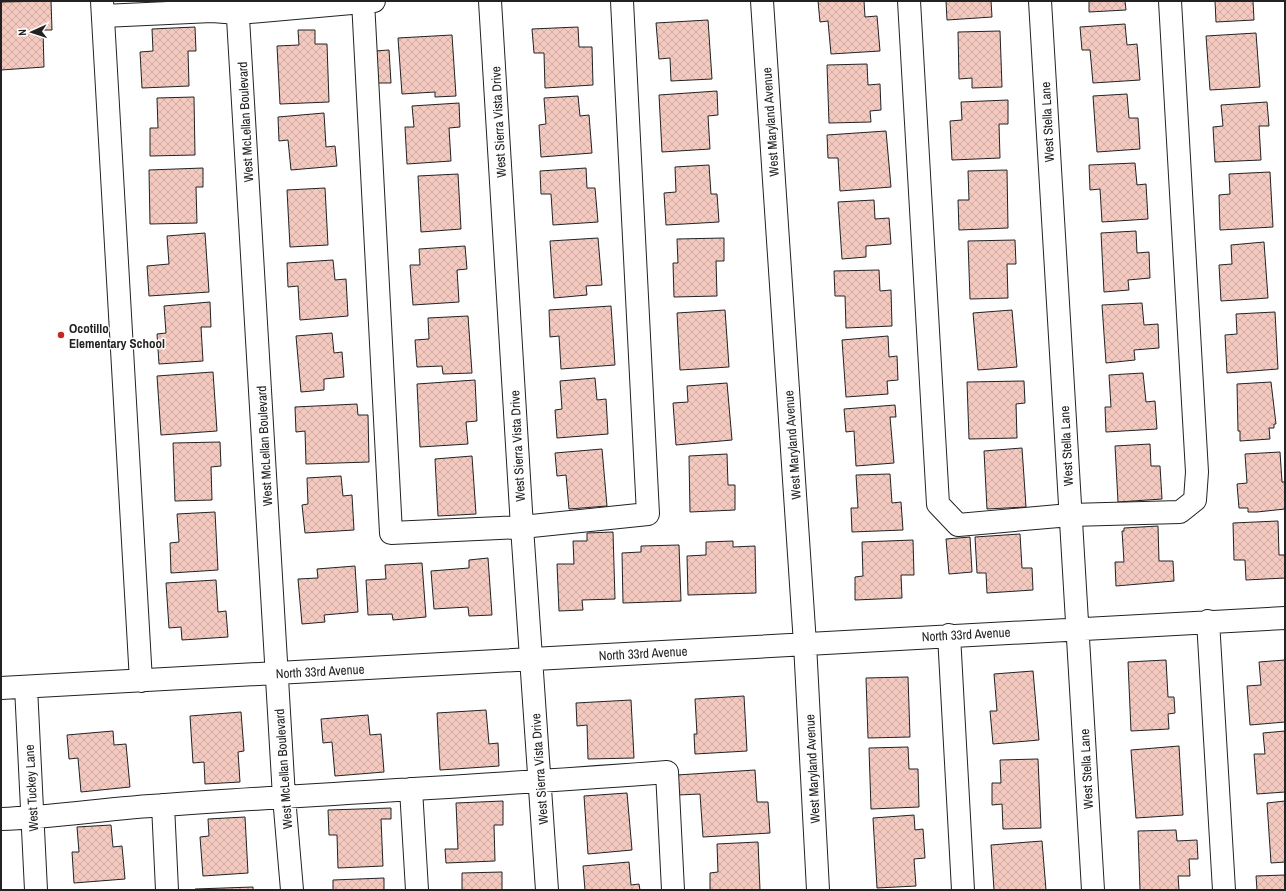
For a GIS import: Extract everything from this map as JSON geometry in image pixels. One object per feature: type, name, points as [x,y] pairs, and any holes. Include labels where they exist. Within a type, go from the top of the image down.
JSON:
[{"type":"street","points":[[141,681],[103,8],[212,11],[238,7],[366,1],[391,533],[522,527],[648,514],[622,1]]},
{"type":"street","name":"West Sierra Vista Drive","points":[[490,1],[522,527],[547,890]]},
{"type":"street","name":"West Maryland Avenue","points":[[762,1],[805,644],[818,890]]},
{"type":"street","points":[[909,1],[938,504],[958,525],[1070,515],[1180,512],[1195,500],[1197,472],[1170,1]]},
{"type":"street","name":"West Stella Lane","points":[[1040,1],[1093,890]]},
{"type":"street","name":"West McLellan Boulevard","points":[[238,7],[284,797],[292,890]]},
{"type":"street","name":"North 33rd Avenue","points":[[1,688],[277,674],[949,635],[1285,618]]},
{"type":"street","points":[[1208,621],[1224,890]]},
{"type":"street","points":[[949,635],[963,890]]},
{"type":"street","name":"West Tuckey Lane","points":[[26,687],[36,890]]},
{"type":"street","points":[[1,819],[32,818],[163,805],[540,782],[666,772],[673,890]]},
{"type":"street","points":[[411,789],[417,890]]},
{"type":"street","points":[[163,805],[167,890]]},
{"type":"building","points":[[51,1],[52,30],[43,30],[44,67],[1,70],[1,2]]},
{"type":"building","points":[[148,1],[179,1],[180,4],[148,5]]},
{"type":"building","points":[[818,1],[864,1],[865,17],[877,16],[880,51],[831,54],[828,21],[820,22]]},
{"type":"building","points":[[946,1],[991,1],[992,17],[947,20]]},
{"type":"building","points":[[1089,1],[1125,1],[1126,10],[1089,12]]},
{"type":"building","points":[[1215,1],[1253,1],[1254,20],[1216,22]]},
{"type":"building","points":[[708,20],[712,79],[671,81],[670,58],[659,59],[656,23]]},
{"type":"building","points":[[1125,24],[1127,45],[1137,44],[1140,80],[1093,83],[1090,50],[1082,50],[1080,27]]},
{"type":"building","points":[[195,27],[196,51],[188,51],[189,86],[142,88],[140,52],[153,51],[152,29]]},
{"type":"building","points":[[578,27],[579,47],[592,47],[593,85],[545,88],[544,53],[534,53],[532,29]]},
{"type":"building","points":[[298,30],[315,30],[315,44],[327,44],[329,102],[280,104],[277,46],[299,45]]},
{"type":"building","points":[[1000,31],[1002,87],[972,88],[972,78],[959,79],[958,32]]},
{"type":"building","points":[[1256,33],[1260,87],[1210,90],[1206,36]]},
{"type":"building","points":[[452,35],[456,96],[435,97],[435,92],[402,94],[398,38]]},
{"type":"building","points":[[389,50],[391,83],[377,83],[375,51]]},
{"type":"building","points":[[867,64],[868,85],[880,84],[881,110],[870,111],[871,122],[829,123],[827,65]]},
{"type":"building","points":[[717,91],[718,115],[708,116],[710,149],[662,152],[659,95]]},
{"type":"building","points":[[1127,94],[1129,118],[1138,118],[1140,149],[1097,152],[1093,96]]},
{"type":"building","points":[[578,96],[580,116],[589,115],[592,153],[541,157],[539,125],[546,124],[544,98]]},
{"type":"building","points":[[194,97],[195,155],[150,156],[150,128],[158,128],[157,98]]},
{"type":"building","points":[[1008,100],[1008,124],[999,124],[1000,158],[952,160],[950,121],[962,120],[961,102]]},
{"type":"building","points":[[1267,102],[1269,126],[1259,126],[1261,160],[1215,162],[1213,127],[1223,126],[1221,105]]},
{"type":"building","points":[[459,103],[460,127],[449,128],[451,161],[407,164],[405,127],[414,127],[412,106]]},
{"type":"building","points":[[324,113],[326,147],[335,146],[337,166],[291,170],[288,140],[279,141],[278,117]]},
{"type":"building","points":[[886,131],[891,187],[840,191],[838,158],[828,158],[827,135]]},
{"type":"building","points":[[1135,163],[1137,185],[1146,184],[1148,219],[1102,222],[1100,189],[1090,190],[1089,165]]},
{"type":"building","points":[[709,165],[711,194],[717,194],[719,222],[666,225],[664,193],[676,192],[675,167]]},
{"type":"building","points":[[203,168],[203,187],[196,187],[197,223],[150,224],[149,170]]},
{"type":"building","points":[[586,168],[587,188],[595,188],[598,222],[553,225],[551,194],[541,194],[540,171]]},
{"type":"building","points":[[1007,170],[1008,228],[959,230],[958,200],[969,200],[968,171]]},
{"type":"building","points":[[1270,172],[1273,227],[1220,230],[1219,195],[1230,194],[1229,174]]},
{"type":"building","points":[[458,174],[461,229],[421,232],[418,176]]},
{"type":"building","points":[[325,188],[328,245],[290,247],[287,190]]},
{"type":"building","points":[[874,200],[875,219],[889,218],[891,244],[866,246],[866,257],[842,259],[838,202]]},
{"type":"building","points":[[1136,231],[1137,253],[1149,252],[1150,278],[1128,280],[1129,290],[1104,292],[1101,233]]},
{"type":"building","points":[[205,233],[209,292],[149,296],[147,266],[169,264],[167,236]]},
{"type":"building","points":[[598,238],[602,285],[586,286],[587,295],[554,298],[550,241]]},
{"type":"building","points":[[724,238],[724,261],[716,261],[717,296],[674,297],[673,263],[678,263],[677,239]]},
{"type":"building","points":[[1015,240],[1016,264],[1007,264],[1008,298],[970,299],[968,241]]},
{"type":"building","points":[[1264,242],[1268,298],[1221,301],[1219,265],[1232,264],[1231,245]]},
{"type":"building","points":[[465,246],[467,269],[457,270],[459,302],[413,305],[410,265],[420,265],[419,249]]},
{"type":"building","points":[[333,260],[335,280],[346,279],[348,316],[300,320],[298,286],[288,287],[287,263]]},
{"type":"building","points":[[879,270],[880,291],[891,290],[892,326],[846,328],[845,296],[835,296],[834,271]]},
{"type":"building","points":[[210,302],[211,327],[201,327],[203,361],[159,364],[157,334],[166,333],[164,306]]},
{"type":"building","points":[[1142,303],[1144,325],[1158,324],[1159,348],[1134,350],[1135,360],[1106,363],[1102,305]]},
{"type":"building","points":[[611,306],[615,365],[561,369],[559,336],[550,337],[549,310]]},
{"type":"building","points":[[725,310],[729,367],[680,370],[677,313]]},
{"type":"building","points":[[1012,310],[1017,367],[978,370],[973,313]]},
{"type":"building","points":[[1275,312],[1278,369],[1227,373],[1225,335],[1237,334],[1236,314]]},
{"type":"building","points":[[468,316],[472,373],[443,374],[442,366],[417,367],[415,340],[429,339],[428,318]]},
{"type":"building","points":[[332,333],[334,353],[342,352],[344,377],[324,379],[324,390],[301,392],[296,336]]},
{"type":"building","points":[[888,336],[889,357],[897,356],[898,380],[887,381],[888,394],[846,397],[842,340]]},
{"type":"building","points":[[213,372],[217,431],[161,435],[157,376]]},
{"type":"building","points":[[1143,373],[1146,402],[1155,401],[1157,429],[1106,432],[1105,407],[1111,407],[1109,375]]},
{"type":"building","points":[[595,378],[597,400],[606,399],[608,434],[557,438],[555,410],[562,409],[560,381]]},
{"type":"building","points":[[475,380],[477,421],[466,422],[468,444],[420,447],[417,384]]},
{"type":"building","points":[[1024,381],[1025,403],[1016,404],[1017,438],[969,439],[967,382]]},
{"type":"building","points":[[1271,382],[1276,424],[1274,424],[1274,428],[1269,428],[1270,439],[1240,441],[1240,431],[1238,431],[1237,384]]},
{"type":"building","points":[[727,383],[732,440],[676,445],[673,403],[688,402],[687,386]]},
{"type":"building","points":[[357,404],[358,415],[368,415],[369,462],[306,464],[305,431],[296,432],[295,407]]},
{"type":"building","points":[[895,405],[896,417],[890,417],[894,463],[856,466],[854,431],[846,432],[844,409]]},
{"type":"building","points":[[220,442],[221,466],[211,467],[212,500],[175,501],[173,443]]},
{"type":"building","points":[[1150,444],[1151,466],[1160,466],[1162,499],[1118,502],[1115,446]]},
{"type":"building","points":[[1022,448],[1026,507],[987,509],[984,451]]},
{"type":"building","points":[[602,449],[607,506],[569,509],[566,475],[557,476],[555,453]]},
{"type":"building","points":[[1280,452],[1282,482],[1285,482],[1285,509],[1248,512],[1248,508],[1239,508],[1237,484],[1247,483],[1245,454]]},
{"type":"building","points":[[727,454],[728,485],[735,485],[735,510],[690,512],[689,456]]},
{"type":"building","points":[[472,456],[476,514],[438,516],[435,459]]},
{"type":"building","points":[[890,474],[892,503],[901,502],[903,530],[852,532],[851,508],[858,508],[856,475]]},
{"type":"building","points":[[341,476],[343,496],[352,495],[354,530],[305,533],[302,505],[308,504],[307,478]]},
{"type":"building","points":[[215,512],[218,570],[171,573],[170,543],[179,542],[177,514]]},
{"type":"building","points":[[1278,521],[1279,555],[1285,555],[1285,578],[1246,580],[1245,560],[1234,560],[1233,523]]},
{"type":"building","points":[[1158,526],[1159,561],[1173,561],[1174,581],[1116,586],[1115,562],[1124,562],[1122,531],[1124,531],[1124,528]]},
{"type":"building","points":[[613,532],[615,599],[582,600],[583,610],[559,611],[557,564],[574,564],[573,541],[587,541],[587,533]]},
{"type":"building","points":[[1020,534],[1022,568],[1032,568],[1033,590],[987,593],[986,573],[977,573],[975,537]]},
{"type":"building","points":[[970,537],[972,572],[949,574],[946,539]]},
{"type":"building","points":[[913,540],[914,575],[901,575],[902,598],[855,600],[855,577],[863,576],[862,542]]},
{"type":"building","points":[[733,541],[733,547],[755,546],[756,593],[688,595],[687,556],[706,555],[706,542]]},
{"type":"building","points":[[679,545],[681,601],[623,603],[622,553],[641,552],[641,546]]},
{"type":"building","points":[[488,558],[492,615],[469,616],[468,607],[434,609],[431,571],[469,568],[469,560]]},
{"type":"building","points":[[422,563],[426,617],[393,620],[392,614],[368,615],[366,580],[386,579],[385,565]]},
{"type":"building","points":[[355,566],[358,612],[324,615],[325,622],[302,624],[298,579],[318,578],[317,569]]},
{"type":"building","points":[[216,580],[218,612],[226,611],[228,637],[182,640],[181,627],[169,628],[166,583]]},
{"type":"building","points":[[1166,660],[1168,697],[1174,697],[1175,713],[1168,714],[1169,729],[1131,731],[1128,662]]},
{"type":"building","points":[[1285,660],[1285,722],[1250,725],[1247,686],[1261,685],[1259,662]]},
{"type":"building","points":[[1033,671],[1039,740],[993,744],[990,711],[997,711],[994,674]]},
{"type":"building","points":[[908,677],[910,737],[868,738],[866,678]]},
{"type":"building","points":[[744,696],[747,751],[695,754],[694,734],[697,734],[695,699]]},
{"type":"building","points":[[631,700],[634,758],[588,759],[587,725],[577,726],[576,703]]},
{"type":"building","points":[[486,710],[489,744],[498,743],[499,766],[440,770],[437,713]]},
{"type":"building","points":[[241,712],[244,751],[238,752],[240,782],[205,784],[204,762],[193,763],[190,716]]},
{"type":"building","points":[[368,715],[370,735],[381,734],[384,772],[335,776],[332,742],[323,743],[321,719]]},
{"type":"building","points":[[113,731],[114,745],[126,744],[130,787],[81,792],[78,758],[69,759],[67,735]]},
{"type":"building","points":[[1285,731],[1285,792],[1257,794],[1254,754],[1265,754],[1263,733]]},
{"type":"building","points":[[1179,746],[1183,815],[1136,818],[1131,750]]},
{"type":"building","points":[[908,747],[909,769],[918,769],[919,807],[871,809],[869,748]]},
{"type":"building","points":[[1038,759],[1041,828],[1003,829],[1002,804],[992,805],[992,783],[1001,783],[1000,760]]},
{"type":"building","points":[[755,770],[757,802],[768,802],[770,833],[703,837],[700,794],[678,795],[677,775]]},
{"type":"building","points":[[627,793],[632,850],[588,854],[584,796]]},
{"type":"building","points":[[503,801],[503,825],[494,825],[495,861],[446,863],[445,849],[458,849],[456,803]]},
{"type":"building","points":[[1285,801],[1285,862],[1271,863],[1267,803]]},
{"type":"building","points":[[391,808],[391,819],[381,819],[383,866],[338,868],[337,835],[329,835],[328,810]]},
{"type":"building","points":[[914,815],[915,830],[923,829],[925,858],[914,859],[916,886],[877,888],[873,818]]},
{"type":"building","points":[[245,817],[248,873],[203,876],[200,837],[209,836],[208,819]]},
{"type":"building","points":[[111,825],[113,847],[122,846],[125,879],[74,883],[72,852],[79,852],[77,827]]},
{"type":"building","points":[[1176,830],[1177,841],[1197,840],[1198,859],[1189,859],[1190,876],[1178,876],[1179,890],[1140,890],[1138,831]]},
{"type":"building","points":[[1042,841],[1046,890],[994,890],[991,845]]},
{"type":"building","points":[[758,842],[760,890],[710,890],[710,873],[718,872],[717,844]]},
{"type":"building","points":[[629,862],[631,885],[639,884],[640,890],[585,890],[583,866]]},
{"type":"building","points":[[502,872],[502,890],[462,890],[462,873]]},
{"type":"building","points":[[1285,875],[1285,890],[1257,890],[1256,876]]},
{"type":"building","points":[[384,878],[384,890],[333,890],[333,880]]},
{"type":"building","points":[[253,887],[253,890],[195,890],[195,889]]},
{"type":"place","name":"Ocotillo Elementary School","points":[[61,335]]}]
